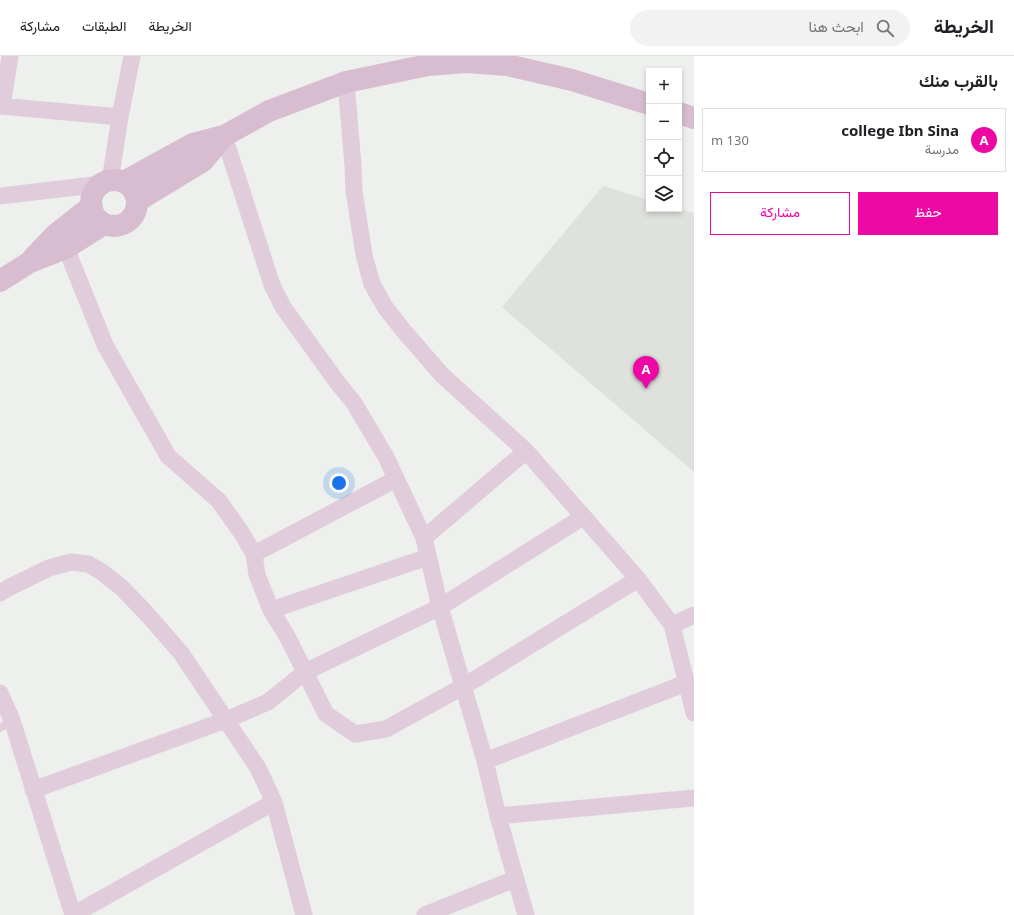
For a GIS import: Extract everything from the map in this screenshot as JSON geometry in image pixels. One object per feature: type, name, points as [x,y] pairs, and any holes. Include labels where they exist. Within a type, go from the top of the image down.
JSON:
[{"type":"main road","points":[[112,182],[133,190],[137,201],[137,209],[133,217],[128,222],[120,226],[112,226],[98,215],[92,198],[96,190],[112,182],[193,144],[224,136],[269,110],[346,82],[428,65],[466,62],[482,59],[572,80],[646,103]]},
{"type":"main road","points":[[682,114],[694,118]]},
{"type":"main road","points":[[137,201],[203,161],[224,136]]},
{"type":"main road","points":[[0,281],[30,262],[66,248],[98,215]]},
{"type":"main road","points":[[30,262],[55,234],[98,215]]},
{"type":"street","points":[[10,56],[1,106],[120,117]]},
{"type":"street","points":[[0,196],[112,182],[120,117],[132,56]]},
{"type":"street","points":[[346,82],[354,192],[364,255],[372,284],[385,307],[442,374],[526,451],[638,579],[672,625],[690,689],[694,713]]},
{"type":"street","points":[[224,136],[272,285],[283,307],[354,403],[386,457],[424,538],[440,607],[485,761],[498,816],[526,915]]},
{"type":"street","points":[[66,248],[105,345],[168,456],[219,501],[241,532],[254,554],[257,576],[271,610],[287,636],[326,714],[355,734],[386,729],[464,686],[638,579]]},
{"type":"street","points":[[424,538],[526,451]]},
{"type":"street","points":[[254,554],[396,479]]},
{"type":"street","points":[[33,790],[226,720],[268,702],[305,672],[440,607],[584,517]]},
{"type":"street","points":[[271,610],[428,557]]},
{"type":"street","points":[[0,593],[49,568],[71,562],[88,564],[102,572],[122,588],[146,613],[181,654],[258,768],[274,802],[304,915]]},
{"type":"street","points":[[672,625],[694,615]]},
{"type":"street","points":[[485,761],[690,689]]},
{"type":"street","points":[[0,693],[6,724],[33,790],[73,915],[274,802]]},
{"type":"street","points":[[498,816],[694,798]]},
{"type":"street","points":[[425,915],[515,879]]},
{"type":"shaded area","points":[[603,186],[646,199],[646,212],[682,212],[682,210],[694,213],[694,472],[502,307]]},
{"type":"place","name":"college Ibn Sina","points":[[646,389]]}]
